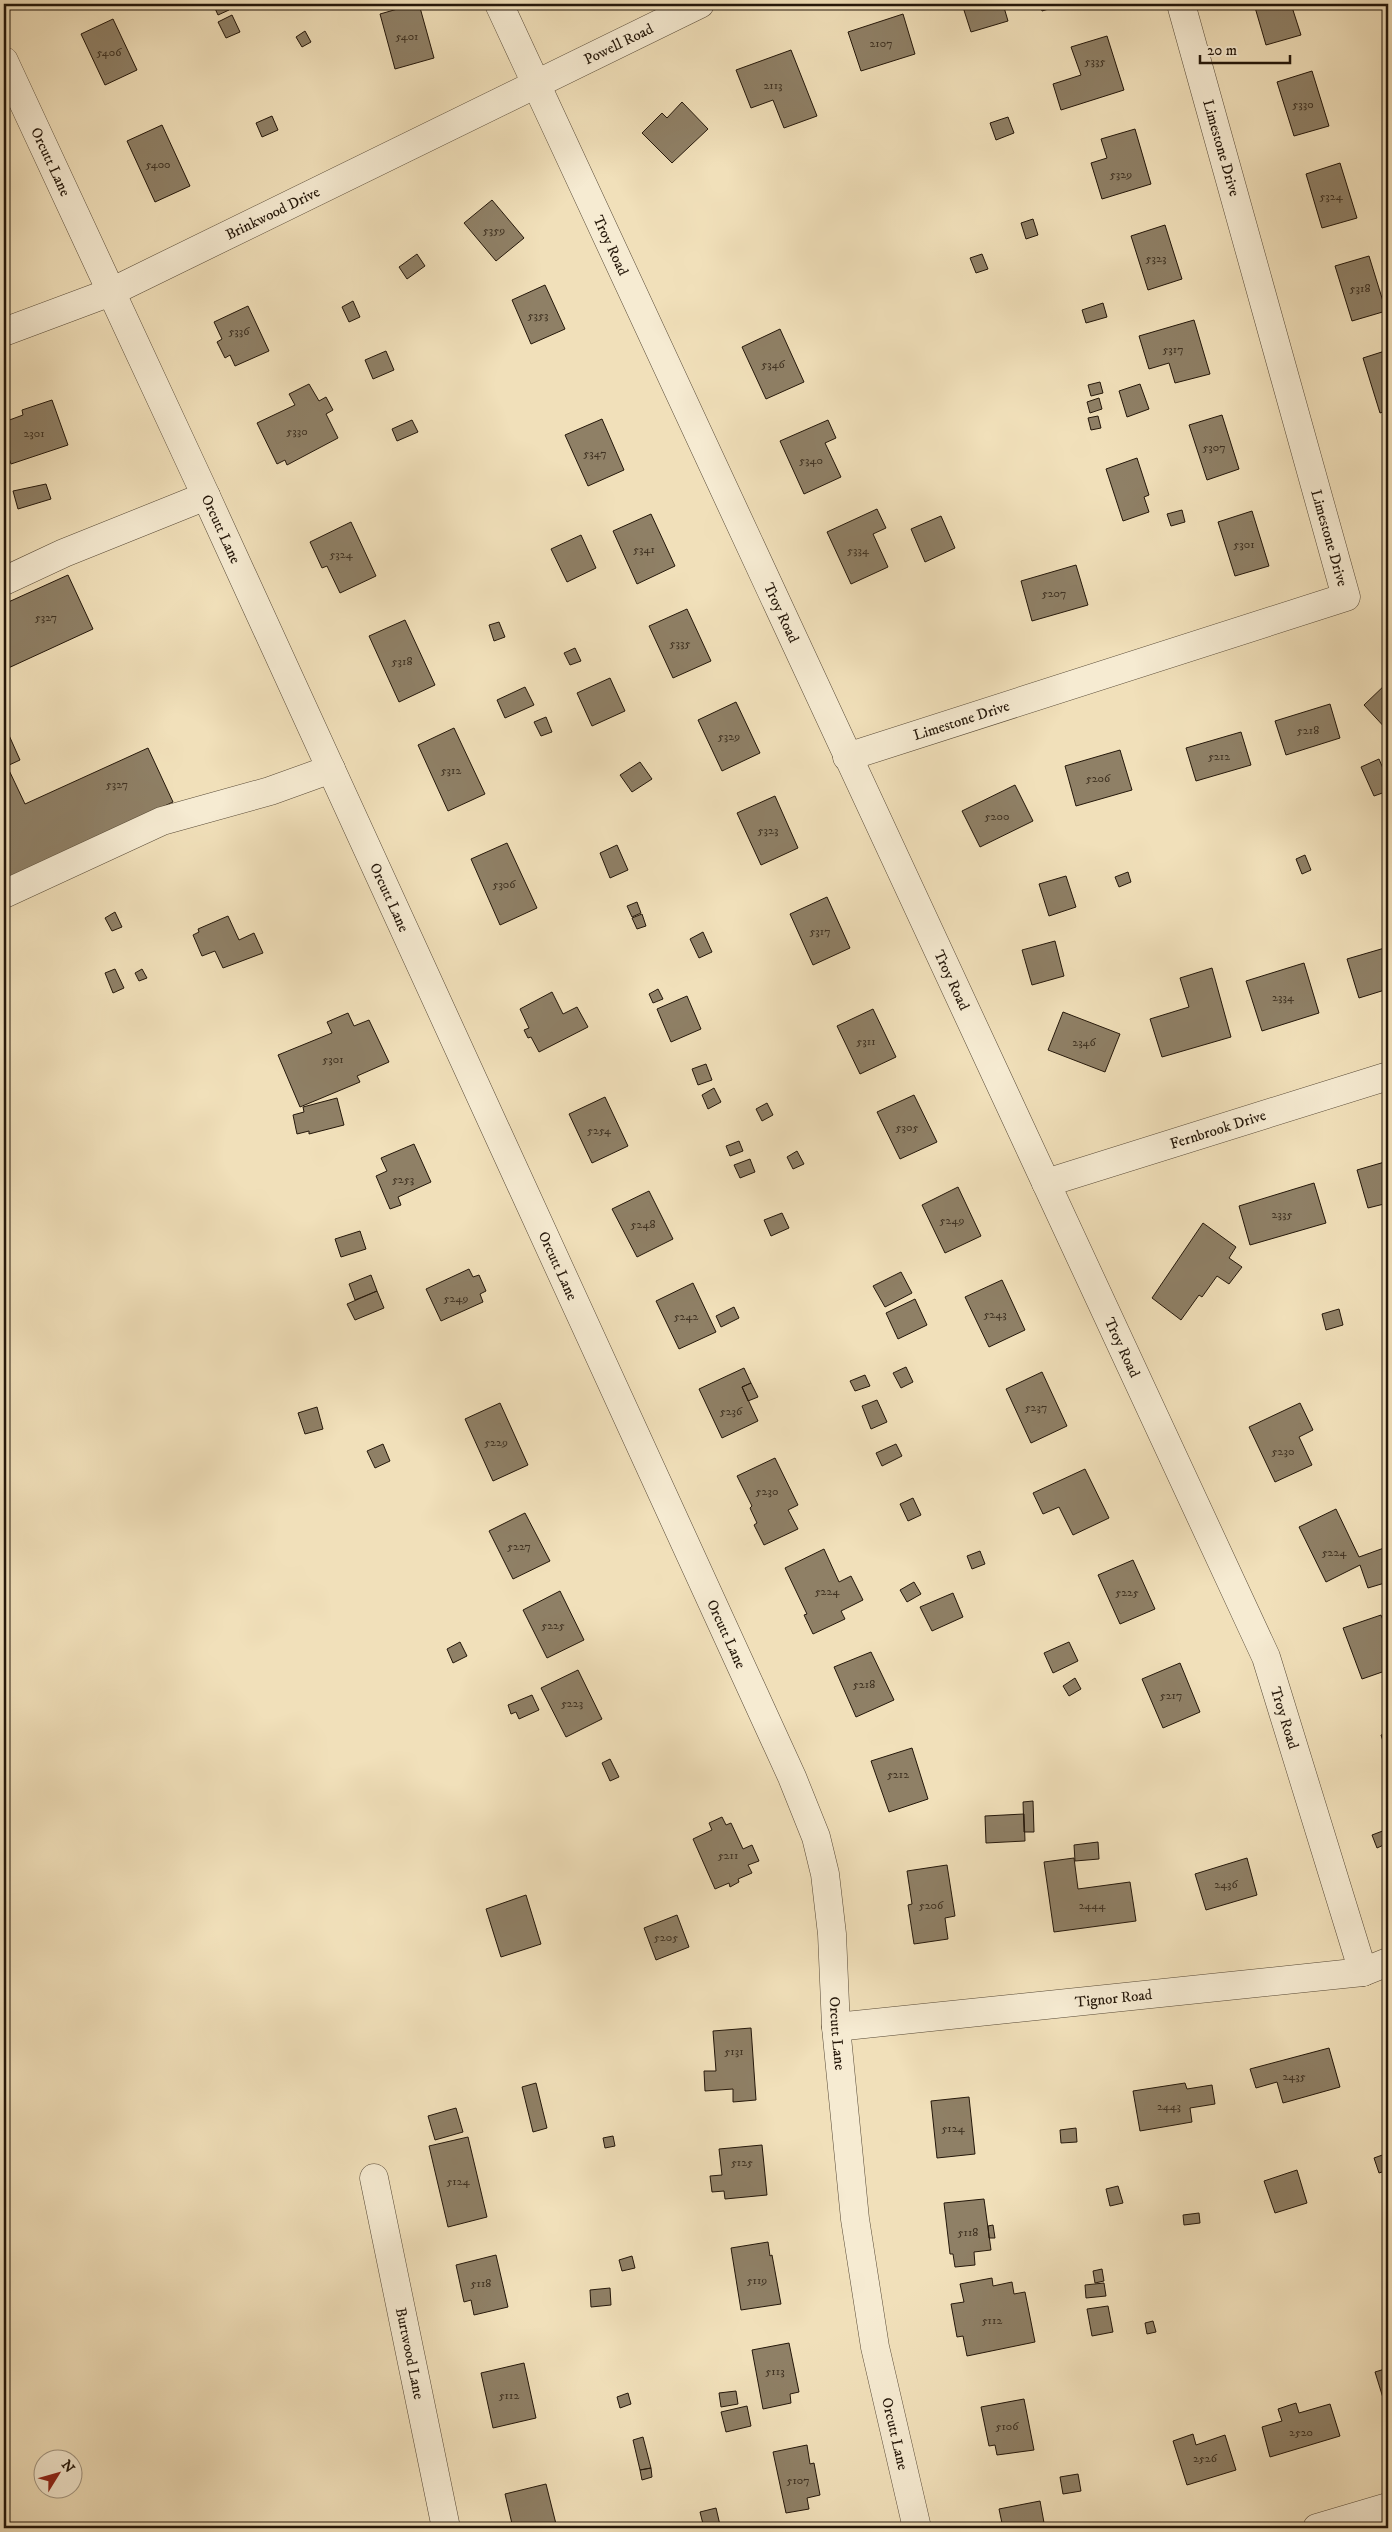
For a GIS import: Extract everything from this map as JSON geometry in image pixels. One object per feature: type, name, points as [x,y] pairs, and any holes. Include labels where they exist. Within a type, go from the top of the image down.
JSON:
[{"type":"street","name":"Troy Road","points":[[499,4],[1266,1657],[1363,1972]]},
{"type":"street","name":"Powell Road","points":[[536,83],[700,4]]},
{"type":"street","name":"Limestone Drive","points":[[847,757],[1346,597],[1181,4]]},
{"type":"street","name":"Orcutt Lane","points":[[4,61],[206,496],[792,1777],[816,1837],[824,1874],[832,1934],[836,2027],[855,2218],[872,2329],[917,2528]]},
{"type":"street","name":"Brinkwood Drive","points":[[4,332],[111,292],[536,83]]},
{"type":"street","points":[[4,581],[64,553],[206,496]]},
{"type":"street","points":[[4,894],[162,821],[270,791],[331,769]]},
{"type":"street","name":"Fernbrook Drive","points":[[1046,1183],[1388,1076]]},
{"type":"street","name":"Tignor Road","points":[[836,2027],[1363,1972],[1388,1962]]},
{"type":"street","name":"Burtwood Lane","points":[[374,2178],[446,2528]]},
{"type":"street","points":[[1316,2528],[1388,2506]]},
{"type":"building","points":[[213,4],[226,4],[229,10],[218,15]]},
{"type":"building","points":[[419,4],[434,58],[395,69],[380,14]]},
{"type":"building","points":[[962,4],[1003,4],[1008,21],[971,32]]},
{"type":"building","points":[[1040,4],[1065,4],[1042,11]]},
{"type":"building","points":[[1254,4],[1291,4],[1301,35],[1266,45]]},
{"type":"building","points":[[903,14],[915,54],[861,71],[848,32]]},
{"type":"building","points":[[232,15],[240,32],[226,38],[218,22]]},
{"type":"building","points":[[113,19],[137,70],[105,85],[81,34]]},
{"type":"building","points":[[305,31],[311,42],[302,47],[296,37]]},
{"type":"building","points":[[1107,36],[1124,90],[1061,110],[1053,84],[1081,75],[1071,47]]},
{"type":"building","points":[[791,50],[817,116],[784,128],[773,100],[751,108],[736,70]]},
{"type":"building","points":[[1312,71],[1329,126],[1294,136],[1277,82]]},
{"type":"building","points":[[682,102],[708,129],[672,163],[642,133],[662,113],[667,118]]},
{"type":"building","points":[[272,116],[278,130],[262,137],[256,123]]},
{"type":"building","points":[[1008,117],[1014,133],[996,140],[990,123]]},
{"type":"building","points":[[162,125],[190,186],[155,202],[127,141]]},
{"type":"building","points":[[1135,129],[1151,184],[1102,199],[1091,163],[1107,158],[1101,139]]},
{"type":"building","points":[[1340,163],[1357,218],[1322,228],[1306,174]]},
{"type":"building","points":[[492,200],[524,238],[496,261],[464,223]]},
{"type":"building","points":[[1033,219],[1038,235],[1026,239],[1021,223]]},
{"type":"building","points":[[1165,225],[1182,279],[1148,290],[1131,236]]},
{"type":"building","points":[[417,254],[425,266],[407,279],[399,267]]},
{"type":"building","points":[[982,254],[988,269],[976,273],[970,258]]},
{"type":"building","points":[[1369,256],[1386,311],[1352,321],[1335,266]]},
{"type":"building","points":[[545,285],[565,329],[531,344],[512,300]]},
{"type":"building","points":[[353,301],[360,317],[349,322],[342,307]]},
{"type":"building","points":[[1103,303],[1107,317],[1086,323],[1082,310]]},
{"type":"building","points":[[248,306],[269,351],[235,366],[230,355],[225,358],[217,342],[222,339],[214,322]]},
{"type":"building","points":[[1194,320],[1210,374],[1175,383],[1169,363],[1149,369],[1139,336]]},
{"type":"building","points":[[780,329],[804,382],[766,399],[742,347]]},
{"type":"building","points":[[1388,350],[1388,410],[1380,413],[1363,358]]},
{"type":"building","points":[[386,351],[394,370],[373,379],[365,360]]},
{"type":"building","points":[[1100,382],[1103,393],[1091,396],[1088,385]]},
{"type":"building","points":[[309,384],[319,401],[326,397],[333,410],[326,414],[338,438],[287,465],[285,460],[277,464],[257,423],[295,405],[289,394]]},
{"type":"building","points":[[1140,384],[1149,409],[1127,417],[1119,391]]},
{"type":"building","points":[[1099,398],[1102,409],[1090,413],[1087,402]]},
{"type":"building","points":[[52,400],[68,445],[11,464],[4,444],[4,422],[23,415],[22,410]]},
{"type":"building","points":[[1222,415],[1239,469],[1207,480],[1189,425]]},
{"type":"building","points":[[1098,416],[1101,428],[1091,430],[1088,418]]},
{"type":"building","points":[[602,419],[624,470],[588,486],[565,435]]},
{"type":"building","points":[[412,420],[418,432],[397,441],[392,429]]},
{"type":"building","points":[[828,420],[836,438],[825,443],[841,477],[804,494],[780,441]]},
{"type":"building","points":[[1137,458],[1149,495],[1144,497],[1149,512],[1123,521],[1106,469]]},
{"type":"building","points":[[46,484],[51,499],[18,509],[13,491]]},
{"type":"building","points":[[877,509],[886,528],[873,534],[888,567],[851,584],[827,532]]},
{"type":"building","points":[[1182,510],[1185,522],[1171,526],[1167,514]]},
{"type":"building","points":[[1252,511],[1269,566],[1235,576],[1218,522]]},
{"type":"building","points":[[651,514],[675,566],[637,584],[613,531]]},
{"type":"building","points":[[941,516],[955,548],[925,562],[911,529]]},
{"type":"building","points":[[351,522],[376,576],[340,593],[327,566],[322,568],[310,542]]},
{"type":"building","points":[[581,535],[596,568],[567,582],[551,549]]},
{"type":"building","points":[[1076,565],[1088,605],[1032,621],[1021,581]]},
{"type":"building","points":[[68,575],[93,629],[4,670],[4,604]]},
{"type":"building","points":[[687,609],[711,661],[673,678],[649,626]]},
{"type":"building","points":[[405,620],[435,685],[399,702],[369,636]]},
{"type":"building","points":[[499,622],[505,637],[494,641],[489,625]]},
{"type":"building","points":[[575,648],[581,661],[570,665],[564,653]]},
{"type":"building","points":[[610,678],[625,711],[592,726],[577,693]]},
{"type":"building","points":[[1388,682],[1388,731],[1364,705]]},
{"type":"building","points":[[525,687],[534,705],[505,718],[497,700]]},
{"type":"building","points":[[736,702],[760,753],[722,771],[698,720]]},
{"type":"building","points":[[1330,704],[1340,738],[1286,755],[1275,721]]},
{"type":"building","points":[[546,717],[552,732],[541,736],[534,722]]},
{"type":"building","points":[[4,724],[20,760],[7,766],[25,804],[148,748],[173,802],[4,880]]},
{"type":"building","points":[[454,728],[485,794],[448,811],[418,745]]},
{"type":"building","points":[[1241,732],[1251,765],[1196,781],[1186,748]]},
{"type":"building","points":[[1120,750],[1132,790],[1076,806],[1065,766]]},
{"type":"building","points":[[1379,759],[1388,780],[1388,791],[1374,796],[1361,767]]},
{"type":"building","points":[[640,762],[652,779],[632,792],[620,775]]},
{"type":"building","points":[[1015,785],[1033,821],[980,847],[962,811]]},
{"type":"building","points":[[775,796],[798,848],[761,865],[737,813]]},
{"type":"building","points":[[507,843],[537,908],[500,925],[471,859]]},
{"type":"building","points":[[617,845],[628,870],[610,878],[600,853]]},
{"type":"building","points":[[1305,855],[1311,870],[1302,874],[1296,859]]},
{"type":"building","points":[[1128,872],[1131,882],[1119,887],[1115,877]]},
{"type":"building","points":[[1066,876],[1076,907],[1049,916],[1039,884]]},
{"type":"building","points":[[827,897],[850,948],[813,965],[790,914]]},
{"type":"building","points":[[637,902],[641,913],[632,917],[627,906]]},
{"type":"building","points":[[115,912],[122,927],[112,931],[105,918]]},
{"type":"building","points":[[642,914],[646,926],[637,929],[632,918]]},
{"type":"building","points":[[228,916],[239,940],[254,933],[263,953],[223,968],[215,951],[202,956],[193,935],[199,932],[198,929]]},
{"type":"building","points":[[703,932],[712,952],[699,958],[690,939]]},
{"type":"building","points":[[1055,941],[1064,976],[1032,985],[1022,950]]},
{"type":"building","points":[[1388,947],[1388,989],[1359,998],[1347,959]]},
{"type":"building","points":[[1304,963],[1319,1013],[1262,1031],[1246,981]]},
{"type":"building","points":[[1212,968],[1231,1037],[1162,1057],[1150,1019],[1189,1007],[1180,978]]},
{"type":"building","points":[[115,969],[124,988],[113,993],[105,973]]},
{"type":"building","points":[[142,969],[147,978],[139,981],[135,973]]},
{"type":"building","points":[[658,989],[663,999],[653,1003],[649,994]]},
{"type":"building","points":[[552,992],[563,1014],[577,1007],[588,1027],[539,1052],[531,1037],[528,1038],[524,1030],[529,1028],[520,1009]]},
{"type":"building","points":[[687,996],[701,1029],[671,1042],[657,1009]]},
{"type":"building","points":[[873,1009],[896,1057],[860,1074],[837,1026]]},
{"type":"building","points":[[1063,1012],[1120,1034],[1105,1072],[1048,1050]]},
{"type":"building","points":[[348,1013],[354,1026],[369,1020],[389,1062],[357,1076],[360,1082],[300,1107],[278,1055],[332,1033],[327,1022]]},
{"type":"building","points":[[706,1064],[712,1080],[698,1085],[692,1069]]},
{"type":"building","points":[[714,1088],[721,1102],[708,1109],[702,1095]]},
{"type":"building","points":[[914,1095],[937,1142],[900,1159],[877,1112]]},
{"type":"building","points":[[605,1097],[628,1146],[592,1163],[569,1114]]},
{"type":"building","points":[[337,1098],[344,1125],[309,1134],[309,1131],[297,1134],[293,1115],[304,1112],[303,1107]]},
{"type":"building","points":[[767,1103],[773,1115],[762,1121],[756,1109]]},
{"type":"building","points":[[739,1141],[743,1151],[730,1156],[726,1146]]},
{"type":"building","points":[[414,1144],[431,1182],[398,1197],[401,1205],[390,1209],[376,1176],[387,1171],[381,1158]]},
{"type":"building","points":[[797,1151],[804,1164],[793,1169],[787,1157]]},
{"type":"building","points":[[750,1159],[755,1172],[740,1178],[734,1165]]},
{"type":"building","points":[[1388,1161],[1388,1203],[1368,1208],[1357,1170]]},
{"type":"building","points":[[1314,1183],[1326,1223],[1250,1245],[1239,1206]]},
{"type":"building","points":[[958,1187],[981,1236],[945,1253],[922,1205]]},
{"type":"building","points":[[649,1191],[673,1239],[637,1257],[612,1209]]},
{"type":"building","points":[[782,1213],[789,1228],[771,1236],[764,1220]]},
{"type":"building","points":[[1203,1223],[1236,1247],[1229,1258],[1242,1267],[1229,1284],[1217,1276],[1202,1297],[1199,1295],[1181,1320],[1152,1298]]},
{"type":"building","points":[[360,1231],[366,1249],[341,1257],[335,1239]]},
{"type":"building","points":[[469,1269],[473,1277],[479,1275],[486,1291],[480,1294],[483,1302],[441,1321],[426,1289]]},
{"type":"building","points":[[901,1272],[912,1293],[885,1307],[873,1286]]},
{"type":"building","points":[[371,1275],[377,1291],[355,1300],[349,1284]]},
{"type":"building","points":[[1002,1280],[1025,1330],[989,1347],[965,1297]]},
{"type":"building","points":[[693,1283],[716,1332],[679,1349],[656,1301]]},
{"type":"building","points":[[377,1291],[384,1308],[355,1320],[347,1304]]},
{"type":"building","points":[[915,1299],[927,1325],[898,1339],[886,1313]]},
{"type":"building","points":[[734,1307],[739,1318],[721,1327],[716,1316]]},
{"type":"building","points":[[1339,1309],[1343,1325],[1326,1330],[1322,1314]]},
{"type":"building","points":[[906,1367],[913,1382],[901,1388],[893,1373]]},
{"type":"building","points":[[744,1368],[751,1383],[742,1387],[758,1421],[722,1438],[699,1389]]},
{"type":"building","points":[[1042,1372],[1067,1426],[1031,1443],[1006,1389]]},
{"type":"building","points":[[865,1375],[870,1386],[855,1391],[850,1381]]},
{"type":"building","points":[[751,1383],[758,1397],[748,1401],[742,1387]]},
{"type":"building","points":[[877,1400],[887,1422],[871,1429],[862,1406]]},
{"type":"building","points":[[500,1403],[528,1465],[493,1481],[465,1419]]},
{"type":"building","points":[[1300,1403],[1313,1430],[1299,1437],[1312,1465],[1275,1482],[1249,1427]]},
{"type":"building","points":[[317,1407],[323,1429],[305,1434],[298,1413]]},
{"type":"building","points":[[383,1444],[390,1461],[375,1468],[367,1451]]},
{"type":"building","points":[[896,1444],[902,1456],[882,1466],[876,1453]]},
{"type":"building","points":[[775,1458],[798,1505],[788,1510],[798,1529],[764,1545],[754,1525],[757,1523],[750,1508],[752,1506],[737,1476]]},
{"type":"building","points":[[1085,1469],[1109,1518],[1073,1535],[1059,1507],[1043,1514],[1033,1493]]},
{"type":"building","points":[[913,1498],[921,1515],[908,1521],[900,1504]]},
{"type":"building","points":[[1336,1509],[1359,1557],[1384,1548],[1388,1562],[1388,1582],[1368,1588],[1360,1565],[1326,1582],[1299,1527]]},
{"type":"building","points":[[525,1513],[550,1561],[513,1579],[489,1531]]},
{"type":"building","points":[[824,1549],[839,1582],[851,1576],[863,1600],[841,1611],[845,1619],[813,1634],[804,1615],[807,1614],[785,1568]]},
{"type":"building","points":[[980,1551],[985,1564],[972,1569],[967,1556]]},
{"type":"building","points":[[1133,1560],[1155,1609],[1120,1624],[1098,1575]]},
{"type":"building","points":[[914,1582],[921,1594],[907,1602],[900,1590]]},
{"type":"building","points":[[560,1591],[584,1640],[547,1658],[523,1610]]},
{"type":"building","points":[[953,1593],[963,1617],[932,1631],[920,1607]]},
{"type":"building","points":[[1381,1615],[1388,1633],[1388,1670],[1362,1679],[1343,1628]]},
{"type":"building","points":[[460,1642],[467,1656],[453,1663],[447,1649]]},
{"type":"building","points":[[1069,1642],[1078,1661],[1053,1673],[1044,1653]]},
{"type":"building","points":[[871,1652],[894,1700],[856,1717],[834,1667]]},
{"type":"building","points":[[1180,1663],[1200,1712],[1163,1728],[1142,1679]]},
{"type":"building","points":[[578,1670],[602,1719],[566,1737],[541,1688]]},
{"type":"building","points":[[1075,1678],[1081,1689],[1069,1696],[1063,1686]]},
{"type":"building","points":[[532,1695],[539,1710],[519,1719],[516,1712],[511,1714],[508,1705]]},
{"type":"building","points":[[1388,1733],[1388,1757],[1381,1735]]},
{"type":"building","points":[[912,1748],[928,1799],[889,1812],[871,1761]]},
{"type":"building","points":[[610,1759],[619,1777],[610,1781],[602,1763]]},
{"type":"building","points":[[1033,1801],[1034,1832],[1024,1832],[1023,1802]]},
{"type":"building","points":[[1024,1814],[1025,1841],[986,1843],[985,1816]]},
{"type":"building","points":[[722,1817],[726,1825],[731,1823],[743,1849],[752,1845],[759,1861],[748,1865],[752,1873],[738,1879],[739,1882],[730,1887],[729,1883],[715,1889],[693,1839],[712,1830],[709,1823]]},
{"type":"building","points":[[1388,1829],[1388,1843],[1377,1848],[1372,1835]]},
{"type":"building","points":[[1098,1842],[1099,1859],[1075,1861],[1074,1845]]},
{"type":"building","points":[[1074,1858],[1078,1889],[1130,1882],[1136,1921],[1054,1932],[1044,1862]]},
{"type":"building","points":[[1247,1858],[1257,1895],[1206,1910],[1195,1874]]},
{"type":"building","points":[[947,1865],[955,1916],[945,1918],[948,1939],[914,1944],[908,1905],[912,1904],[907,1871]]},
{"type":"building","points":[[526,1895],[541,1944],[501,1957],[486,1909]]},
{"type":"building","points":[[677,1915],[689,1947],[656,1960],[644,1928]]},
{"type":"building","points":[[751,2028],[756,2100],[733,2102],[733,2089],[705,2091],[704,2071],[716,2071],[713,2031]]},
{"type":"building","points":[[1329,2048],[1340,2087],[1283,2103],[1277,2082],[1256,2088],[1250,2069]]},
{"type":"building","points":[[536,2083],[547,2128],[533,2132],[522,2087]]},
{"type":"building","points":[[1185,2083],[1187,2089],[1212,2085],[1215,2104],[1190,2108],[1192,2122],[1140,2131],[1133,2091]]},
{"type":"building","points":[[969,2097],[975,2154],[937,2158],[931,2101]]},
{"type":"building","points":[[456,2108],[463,2132],[435,2140],[428,2116]]},
{"type":"building","points":[[1076,2128],[1077,2142],[1061,2143],[1060,2130]]},
{"type":"building","points":[[613,2136],[615,2146],[605,2148],[603,2138]]},
{"type":"building","points":[[468,2137],[487,2217],[448,2227],[429,2146]]},
{"type":"building","points":[[762,2145],[767,2195],[725,2199],[724,2191],[712,2192],[710,2176],[722,2175],[719,2149]]},
{"type":"building","points":[[1388,2153],[1388,2170],[1379,2173],[1374,2158]]},
{"type":"building","points":[[1297,2170],[1307,2203],[1275,2213],[1264,2181]]},
{"type":"building","points":[[1118,2186],[1123,2203],[1110,2206],[1106,2189]]},
{"type":"building","points":[[984,2199],[991,2250],[974,2252],[975,2265],[955,2267],[953,2254],[950,2254],[944,2203]]},
{"type":"building","points":[[1199,2213],[1200,2223],[1184,2225],[1183,2215]]},
{"type":"building","points":[[993,2225],[995,2238],[989,2238],[988,2226]]},
{"type":"building","points":[[768,2242],[781,2304],[741,2310],[731,2248]]},
{"type":"building","points":[[496,2255],[508,2307],[474,2315],[471,2300],[464,2302],[456,2265]]},
{"type":"building","points":[[632,2256],[635,2268],[622,2271],[619,2260]]},
{"type":"building","points":[[1102,2269],[1104,2281],[1095,2283],[1093,2271]]},
{"type":"building","points":[[992,2278],[993,2286],[1012,2282],[1014,2294],[1025,2292],[1035,2342],[967,2356],[963,2336],[957,2337],[951,2304],[964,2302],[960,2284]]},
{"type":"building","points":[[1104,2283],[1106,2296],[1086,2298],[1085,2285]]},
{"type":"building","points":[[610,2288],[611,2305],[591,2307],[590,2290]]},
{"type":"building","points":[[1108,2306],[1113,2332],[1092,2336],[1087,2309]]},
{"type":"building","points":[[1153,2321],[1156,2332],[1147,2334],[1145,2323]]},
{"type":"building","points":[[789,2343],[799,2392],[790,2394],[791,2403],[763,2409],[752,2350]]},
{"type":"building","points":[[524,2363],[536,2418],[493,2428],[481,2373]]},
{"type":"building","points":[[1388,2368],[1388,2414],[1375,2372]]},
{"type":"building","points":[[736,2391],[738,2404],[721,2407],[719,2393]]},
{"type":"building","points":[[628,2393],[631,2404],[620,2408],[617,2397]]},
{"type":"building","points":[[1024,2399],[1034,2450],[997,2455],[995,2445],[989,2446],[981,2407]]},
{"type":"building","points":[[1296,2403],[1299,2413],[1330,2404],[1340,2436],[1270,2457],[1262,2427],[1282,2421],[1278,2409]]},
{"type":"building","points":[[747,2406],[751,2426],[726,2432],[721,2412]]},
{"type":"building","points":[[1193,2434],[1196,2445],[1225,2435],[1236,2470],[1187,2485],[1173,2441]]},
{"type":"building","points":[[643,2437],[651,2468],[640,2470],[633,2440]]},
{"type":"building","points":[[807,2445],[810,2464],[814,2463],[820,2495],[807,2498],[809,2509],[786,2513],[773,2452]]},
{"type":"building","points":[[651,2468],[652,2477],[642,2480],[640,2470]]},
{"type":"building","points":[[1078,2474],[1081,2491],[1063,2494],[1060,2477]]},
{"type":"building","points":[[546,2484],[557,2528],[513,2528],[505,2494]]},
{"type":"building","points":[[1040,2501],[1045,2528],[1003,2528],[999,2509]]},
{"type":"building","points":[[716,2508],[720,2525],[704,2528],[700,2512]]},
{"type":"building","points":[[667,2523],[668,2528],[652,2528],[651,2526]]}]
